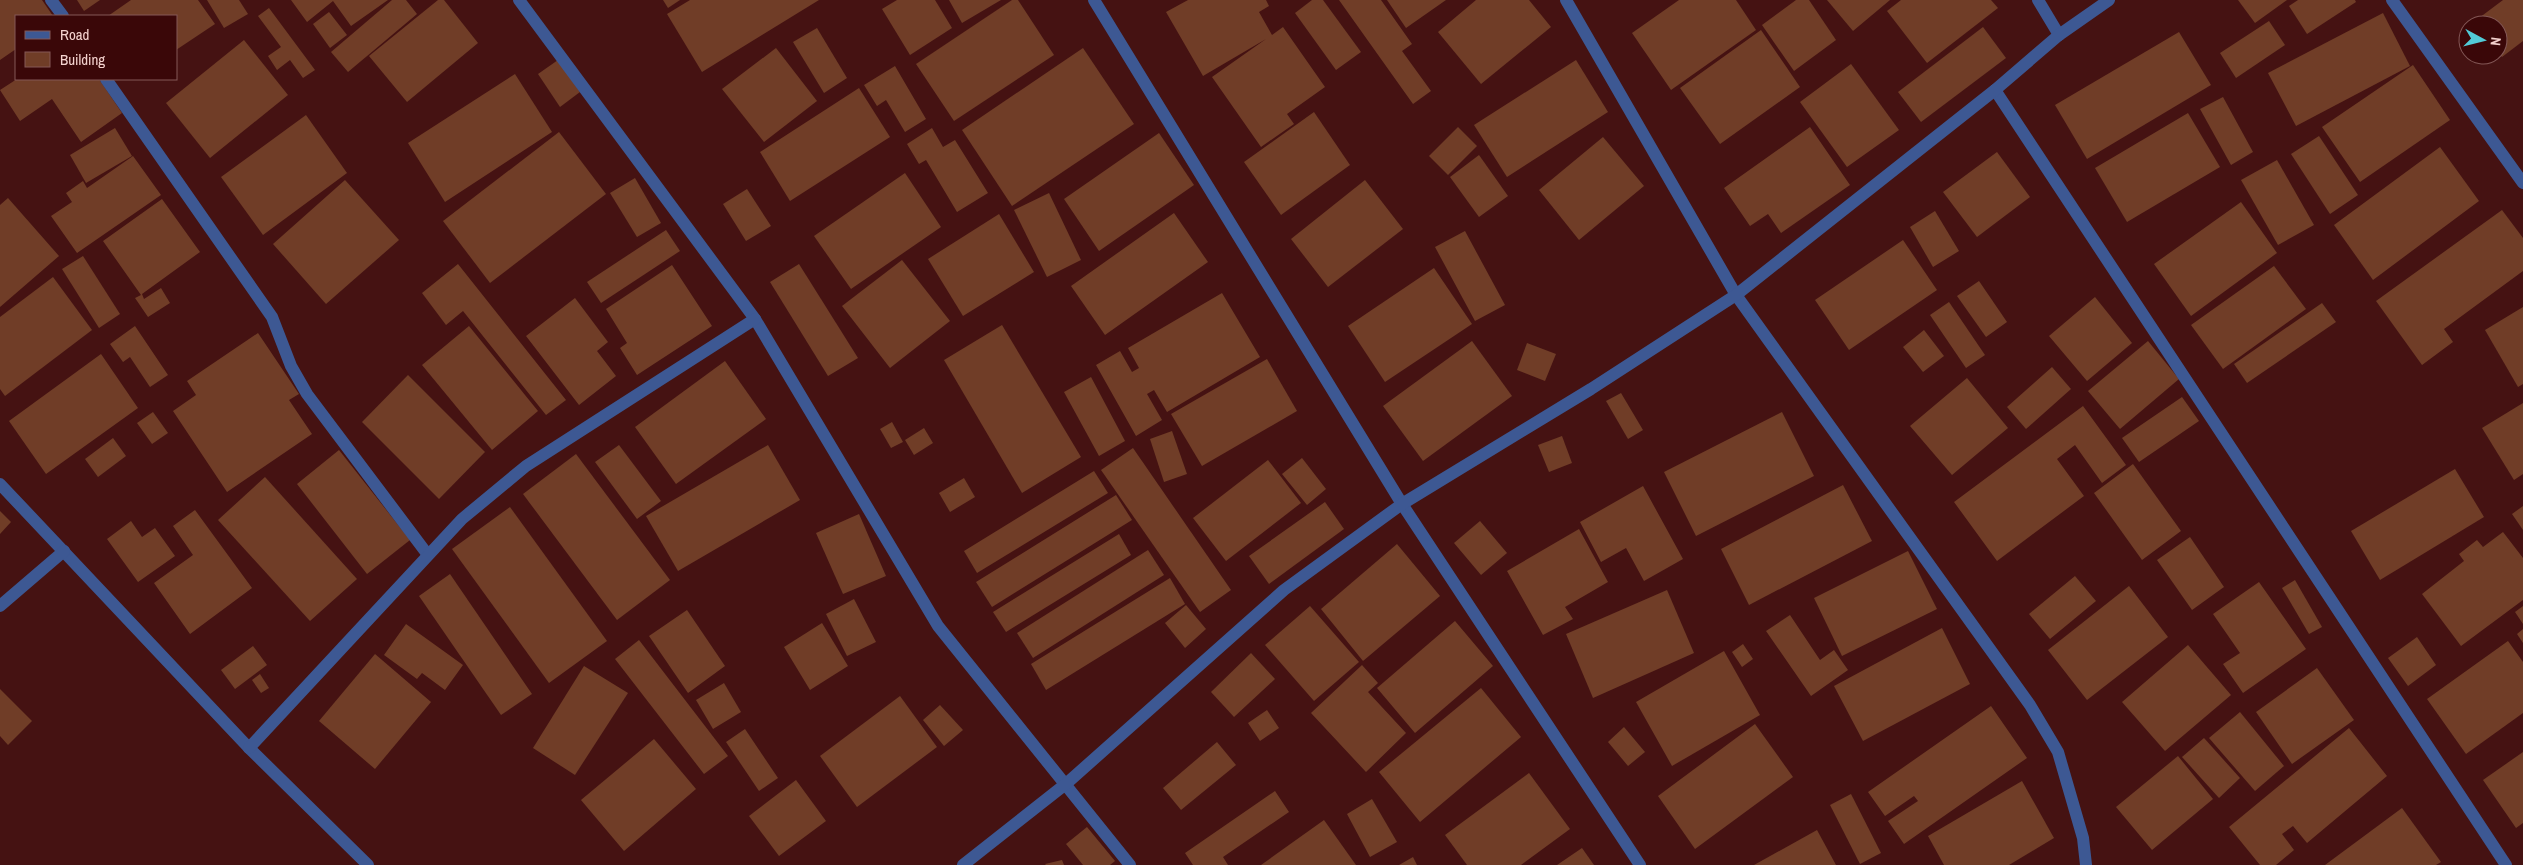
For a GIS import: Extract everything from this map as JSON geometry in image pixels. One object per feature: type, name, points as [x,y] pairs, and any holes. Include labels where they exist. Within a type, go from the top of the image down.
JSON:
[{"type":"street","points":[[51,0],[62,15]]},
{"type":"street","points":[[519,0],[755,319],[938,626],[1067,784],[1130,865]]},
{"type":"street","points":[[1094,0],[1402,504],[1640,865]]},
{"type":"street","points":[[1566,0],[1736,295],[2030,705],[2058,752],[2083,838],[2086,865]]},
{"type":"street","points":[[2038,0],[2060,35]]},
{"type":"street","points":[[963,865],[1067,784],[1284,590],[1402,504],[1591,389],[1736,295],[1995,90],[2060,35],[2109,0]]},
{"type":"street","points":[[2392,0],[2523,183]]},
{"type":"street","points":[[107,80],[272,317],[292,366],[307,394],[428,555]]},
{"type":"street","points":[[1995,90],[2506,865]]},
{"type":"street","points":[[249,748],[462,519],[526,466],[755,319]]},
{"type":"street","points":[[0,484],[249,748],[368,865]]},
{"type":"street","points":[[0,606],[64,552]]},
{"type":"building","points":[[0,0],[42,0],[52,15],[15,15],[15,50],[0,60]]},
{"type":"building","points":[[77,0],[100,0],[84,11]]},
{"type":"building","points":[[131,0],[198,0],[215,24],[178,49],[178,15],[109,15]]},
{"type":"building","points":[[207,0],[239,0],[248,14],[224,28]]},
{"type":"building","points":[[291,0],[388,0],[351,26],[333,1],[307,22]]},
{"type":"building","points":[[392,0],[406,0],[417,14],[348,72],[331,52]]},
{"type":"building","points":[[438,0],[444,0],[478,43],[407,102],[369,56]]},
{"type":"building","points":[[663,0],[680,0],[668,8]]},
{"type":"building","points":[[690,0],[819,0],[702,72],[667,14]]},
{"type":"building","points":[[897,0],[935,0],[952,28],[910,55],[882,9]]},
{"type":"building","points":[[949,0],[1001,0],[962,23]]},
{"type":"building","points":[[1012,0],[1018,0],[1054,55],[954,121],[916,64]]},
{"type":"building","points":[[1188,0],[1266,0],[1269,6],[1259,12],[1272,35],[1283,27],[1325,87],[1287,114],[1294,124],[1261,147],[1212,77],[1266,39],[1203,76],[1166,12]]},
{"type":"building","points":[[1312,0],[1323,0],[1361,52],[1336,70],[1295,13]]},
{"type":"building","points":[[1339,0],[1381,0],[1412,44],[1402,51],[1431,91],[1413,104]]},
{"type":"building","points":[[1387,0],[1446,0],[1406,28]]},
{"type":"building","points":[[1476,0],[1529,0],[1551,27],[1481,84],[1438,32]]},
{"type":"building","points":[[1679,0],[1736,0],[1756,30],[1671,90],[1632,33]]},
{"type":"building","points":[[1796,0],[1809,0],[1836,40],[1794,71],[1762,25]]},
{"type":"building","points":[[1827,0],[1890,0],[1853,31]]},
{"type":"building","points":[[1901,0],[1991,0],[1998,8],[1927,63],[1887,11]]},
{"type":"building","points":[[2238,0],[2287,0],[2255,23]]},
{"type":"building","points":[[2298,0],[2355,0],[2356,2],[2307,34],[2289,6]]},
{"type":"building","points":[[2503,0],[2523,0],[2523,41],[2508,52],[2508,15],[2483,15]]},
{"type":"building","points":[[269,8],[315,70],[303,78],[290,60],[277,70],[268,56],[281,47],[258,16]]},
{"type":"building","points":[[329,12],[347,35],[330,48],[313,24]]},
{"type":"building","points":[[2383,13],[2410,66],[2296,126],[2268,73]]},
{"type":"building","points":[[2269,21],[2285,45],[2236,78],[2220,53]]},
{"type":"building","points":[[1983,27],[2006,58],[1921,122],[1898,92]]},
{"type":"building","points":[[817,28],[847,78],[824,93],[793,42]]},
{"type":"building","points":[[1761,30],[1800,87],[1720,144],[1680,88]]},
{"type":"building","points":[[2179,32],[2211,85],[2087,159],[2055,105]]},
{"type":"building","points":[[244,40],[288,95],[210,158],[166,103]]},
{"type":"building","points":[[776,48],[817,101],[764,142],[722,89]]},
{"type":"building","points":[[1083,48],[1134,124],[1012,206],[962,130]]},
{"type":"building","points":[[558,60],[580,92],[560,107],[538,74]]},
{"type":"building","points":[[1576,60],[1608,112],[1507,177],[1474,125]]},
{"type":"building","points":[[1851,64],[1899,130],[1847,167],[1800,102]]},
{"type":"building","points":[[2413,65],[2450,120],[2360,182],[2322,127]]},
{"type":"building","points":[[895,66],[926,119],[905,132],[886,100],[877,106],[864,85]]},
{"type":"building","points":[[515,74],[552,132],[445,202],[408,143]]},
{"type":"building","points":[[15,80],[100,80],[122,113],[81,142],[52,99],[20,121],[0,90]]},
{"type":"building","points":[[859,88],[890,137],[790,201],[760,152]]},
{"type":"building","points":[[2223,97],[2253,152],[2231,165],[2200,109]]},
{"type":"building","points":[[1314,112],[1350,165],[1281,215],[1244,162]]},
{"type":"building","points":[[2188,113],[2220,167],[2127,222],[2095,168]]},
{"type":"building","points":[[306,115],[347,173],[263,235],[221,177]]},
{"type":"building","points":[[1458,127],[1477,146],[1448,175],[1429,156]]},
{"type":"building","points":[[1810,127],[1850,185],[1781,233],[1768,214],[1750,226],[1724,188]]},
{"type":"building","points":[[115,128],[132,156],[86,183],[70,155]]},
{"type":"building","points":[[932,128],[943,147],[955,140],[988,193],[957,212],[926,160],[919,164],[907,144]]},
{"type":"building","points":[[559,132],[606,194],[490,283],[443,221]]},
{"type":"building","points":[[1159,133],[1194,185],[1099,251],[1064,199]]},
{"type":"building","points":[[2319,136],[2358,195],[2330,214],[2291,154]]},
{"type":"building","points":[[1603,137],[1644,186],[1579,240],[1539,190]]},
{"type":"building","points":[[2440,147],[2479,201],[2373,280],[2334,225]]},
{"type":"building","points":[[1997,152],[2030,197],[1977,237],[1943,192]]},
{"type":"building","points":[[1479,155],[1508,196],[1479,217],[1450,177]]},
{"type":"building","points":[[133,156],[161,195],[77,253],[51,216],[72,202],[66,193],[83,181],[87,188]]},
{"type":"building","points":[[2277,160],[2314,225],[2278,245],[2241,180]]},
{"type":"building","points":[[905,173],[941,227],[851,289],[814,236]]},
{"type":"building","points":[[635,178],[661,223],[637,237],[610,193]]},
{"type":"building","points":[[345,180],[399,240],[326,304],[273,244]]},
{"type":"building","points":[[1365,180],[1403,229],[1328,287],[1291,239]]},
{"type":"building","points":[[747,189],[771,226],[746,241],[723,204]]},
{"type":"building","points":[[1049,193],[1081,260],[1047,277],[1014,210]]},
{"type":"building","points":[[8,198],[59,256],[0,307],[0,205]]},
{"type":"building","points":[[162,199],[200,252],[142,294],[144,299],[161,288],[170,303],[148,317],[135,298],[141,295],[103,241]]},
{"type":"building","points":[[2241,202],[2277,253],[2191,316],[2154,264]]},
{"type":"building","points":[[2502,210],[2523,238],[2523,271],[2444,329],[2453,342],[2422,365],[2376,301]]},
{"type":"building","points":[[1935,211],[1959,251],[1933,267],[1910,227]]},
{"type":"building","points":[[1174,213],[1208,262],[1105,335],[1071,286]]},
{"type":"building","points":[[999,214],[1034,272],[963,316],[928,259]]},
{"type":"building","points":[[666,230],[680,251],[601,303],[587,282]]},
{"type":"building","points":[[1465,231],[1505,305],[1475,321],[1435,247]]},
{"type":"building","points":[[1903,240],[1937,290],[1849,350],[1815,300]]},
{"type":"building","points":[[83,256],[120,314],[99,328],[62,269]]},
{"type":"building","points":[[902,260],[950,321],[890,368],[842,306]]},
{"type":"building","points":[[458,264],[566,400],[546,415],[463,311],[446,325],[422,293]]},
{"type":"building","points":[[799,264],[858,358],[828,376],[770,282]]},
{"type":"building","points":[[672,265],[712,326],[637,375],[620,348],[627,343],[606,309]]},
{"type":"building","points":[[2274,266],[2306,309],[2223,369],[2191,325]]},
{"type":"building","points":[[1434,268],[1472,324],[1385,382],[1348,326]]},
{"type":"building","points":[[53,277],[92,330],[5,396],[0,389],[0,317]]},
{"type":"building","points":[[1979,281],[2007,322],[1986,337],[1957,296]]},
{"type":"building","points":[[1222,293],[1260,357],[1167,412],[1154,390],[1147,394],[1162,420],[1136,436],[1096,365],[1120,351],[1132,372],[1139,368],[1128,348]]},
{"type":"building","points":[[2095,297],[2132,343],[2087,381],[2049,336]]},
{"type":"building","points":[[575,298],[608,342],[597,351],[616,376],[579,405],[526,336]]},
{"type":"building","points":[[1949,302],[1985,355],[1966,368],[1930,315]]},
{"type":"building","points":[[2322,303],[2336,322],[2247,383],[2234,364]]},
{"type":"building","points":[[2523,307],[2523,384],[2518,387],[2485,330]]},
{"type":"building","points":[[1002,325],[1081,457],[1022,493],[944,360]]},
{"type":"building","points":[[135,326],[168,375],[150,387],[130,357],[123,362],[110,344]]},
{"type":"building","points":[[469,326],[538,411],[492,450],[422,365]]},
{"type":"building","points":[[1924,330],[1944,356],[1923,372],[1903,347]]},
{"type":"building","points":[[258,333],[299,394],[289,400],[312,434],[227,492],[173,411],[196,395],[187,381]]},
{"type":"building","points":[[1472,341],[1512,396],[1423,461],[1383,406]]},
{"type":"building","points":[[2148,341],[2179,379],[2120,429],[2088,391]]},
{"type":"building","points":[[1527,343],[1556,354],[1545,381],[1517,370]]},
{"type":"building","points":[[101,354],[138,408],[46,474],[9,421]]},
{"type":"building","points":[[1267,359],[1297,411],[1202,466],[1171,414]]},
{"type":"building","points":[[725,361],[766,419],[676,484],[635,427]]},
{"type":"building","points":[[2052,367],[2071,389],[2026,429],[2007,407]]},
{"type":"building","points":[[408,375],[485,452],[439,499],[362,422]]},
{"type":"building","points":[[1091,377],[1125,441],[1099,456],[1064,392]]},
{"type":"building","points":[[1967,378],[2008,428],[1952,475],[1910,426]]},
{"type":"building","points":[[1621,393],[1643,430],[1628,439],[1606,401]]},
{"type":"building","points":[[2182,397],[2199,421],[2139,462],[2122,438]]},
{"type":"building","points":[[2523,403],[2523,474],[2514,480],[2482,428]]},
{"type":"building","points":[[2083,406],[2126,465],[2102,483],[2075,445],[2057,459],[2084,496],[1997,561],[1954,502]]},
{"type":"building","points":[[153,412],[168,433],[152,444],[137,423]]},
{"type":"building","points":[[1782,412],[1814,476],[1696,536],[1664,472]]},
{"type":"building","points":[[892,422],[903,442],[891,448],[880,429]]},
{"type":"building","points":[[924,428],[933,443],[914,455],[905,440]]},
{"type":"building","points":[[1172,431],[1187,474],[1164,482],[1150,439]]},
{"type":"building","points":[[1562,436],[1572,463],[1549,472],[1538,445]]},
{"type":"building","points":[[113,438],[126,456],[98,477],[85,459]]},
{"type":"building","points":[[619,445],[661,501],[637,519],[595,462]]},
{"type":"building","points":[[768,445],[800,500],[678,571],[646,516]]},
{"type":"building","points":[[1133,448],[1231,590],[1200,612],[1101,470]]},
{"type":"building","points":[[339,450],[410,540],[367,574],[297,484]]},
{"type":"building","points":[[576,454],[670,580],[617,620],[523,494]]},
{"type":"building","points":[[1302,458],[1326,489],[1307,505],[1282,474]]},
{"type":"building","points":[[1268,460],[1301,503],[1226,561],[1193,518]]},
{"type":"building","points":[[2133,464],[2181,531],[2142,560],[2094,493]]},
{"type":"building","points":[[2455,469],[2484,517],[2380,580],[2351,531]]},
{"type":"building","points":[[1094,471],[1108,493],[977,573],[964,551]]},
{"type":"building","points":[[265,477],[357,579],[310,621],[218,520]]},
{"type":"building","points":[[964,478],[975,497],[950,512],[939,493]]},
{"type":"building","points":[[1843,485],[1872,541],[1749,605],[1721,549]]},
{"type":"building","points":[[1643,486],[1683,559],[1644,581],[1626,548],[1601,562],[1580,522]]},
{"type":"building","points":[[1116,495],[1132,520],[992,607],[976,582]]},
{"type":"building","points":[[1325,502],[1344,529],[1269,584],[1249,556]]},
{"type":"building","points":[[2523,506],[2523,530],[2512,514]]},
{"type":"building","points":[[510,507],[607,641],[549,683],[452,549]]},
{"type":"building","points":[[195,510],[252,588],[190,634],[154,583],[193,555],[173,526]]},
{"type":"building","points":[[0,511],[11,522],[0,534]]},
{"type":"building","points":[[859,514],[886,576],[843,594],[816,533]]},
{"type":"building","points":[[131,521],[142,537],[155,528],[175,556],[138,582],[107,539]]},
{"type":"building","points":[[1480,521],[1507,553],[1481,575],[1454,543]]},
{"type":"building","points":[[1579,529],[1608,582],[1565,607],[1573,619],[1543,635],[1507,571]]},
{"type":"building","points":[[2503,532],[2523,558],[2523,600],[2461,646],[2422,594],[2464,561],[2459,554],[2477,540],[2483,547]]},
{"type":"building","points":[[1119,534],[1131,555],[1006,632],[993,612]]},
{"type":"building","points":[[2190,537],[2224,587],[2192,610],[2157,560]]},
{"type":"building","points":[[1397,544],[1440,596],[1363,661],[1321,609]]},
{"type":"building","points":[[1148,550],[1164,575],[1033,658],[1017,633]]},
{"type":"building","points":[[1908,551],[1937,609],[1842,656],[1814,598]]},
{"type":"building","points":[[450,574],[532,694],[501,715],[419,596]]},
{"type":"building","points":[[2075,576],[2096,601],[2050,639],[2029,614]]},
{"type":"building","points":[[1170,578],[1185,604],[1046,690],[1031,664]]},
{"type":"building","points":[[2295,580],[2322,627],[2309,634],[2282,588]]},
{"type":"building","points":[[2259,582],[2306,649],[2243,693],[2223,664],[2240,653],[2213,614]]},
{"type":"building","points":[[2129,586],[2168,637],[2087,700],[2048,650]]},
{"type":"building","points":[[1667,590],[1694,653],[1593,698],[1566,634]]},
{"type":"building","points":[[854,599],[876,642],[847,656],[826,614]]},
{"type":"building","points":[[1186,605],[1206,629],[1185,648],[1165,623]]},
{"type":"building","points":[[1310,606],[1359,662],[1314,701],[1265,645]]},
{"type":"building","points":[[2523,606],[2523,624],[2515,612]]},
{"type":"building","points":[[687,610],[725,666],[688,693],[649,636]]},
{"type":"building","points":[[1790,615],[1820,660],[1834,650],[1848,670],[1811,696],[1766,631]]},
{"type":"building","points":[[1455,621],[1493,666],[1415,733],[1377,688]]},
{"type":"building","points":[[822,623],[848,666],[810,690],[784,647]]},
{"type":"building","points":[[406,624],[463,665],[445,690],[422,673],[417,679],[384,655]]},
{"type":"building","points":[[1942,628],[1970,684],[1863,741],[1834,686]]},
{"type":"building","points":[[2523,629],[2523,643],[2517,634]]},
{"type":"building","points":[[2417,637],[2436,665],[2408,686],[2388,658]]},
{"type":"building","points":[[639,640],[728,756],[704,774],[615,659]]},
{"type":"building","points":[[2508,641],[2523,662],[2523,713],[2466,754],[2427,699]]},
{"type":"building","points":[[1743,644],[1753,659],[1742,667],[1732,652]]},
{"type":"building","points":[[2188,645],[2231,695],[2165,751],[2122,702]]},
{"type":"building","points":[[253,646],[267,665],[235,689],[221,670]]},
{"type":"building","points":[[1724,651],[1760,715],[1672,766],[1636,702]]},
{"type":"building","points":[[1251,653],[1275,679],[1234,717],[1211,692]]},
{"type":"building","points":[[375,654],[431,702],[375,769],[319,721]]},
{"type":"building","points":[[1362,665],[1378,683],[1368,692],[1406,733],[1366,772],[1311,713]]},
{"type":"building","points":[[584,666],[628,693],[575,775],[533,748]]},
{"type":"building","points":[[2317,668],[2354,720],[2292,764],[2256,712]]},
{"type":"building","points":[[260,674],[269,688],[261,693],[252,680]]},
{"type":"building","points":[[724,683],[741,712],[713,729],[696,700]]},
{"type":"building","points":[[1481,688],[1521,737],[1420,822],[1379,772]]},
{"type":"building","points":[[0,689],[32,721],[8,745],[0,736]]},
{"type":"building","points":[[900,696],[937,747],[857,807],[820,756]]},
{"type":"building","points":[[940,705],[963,730],[944,746],[923,720]]},
{"type":"building","points":[[1991,706],[2027,758],[1904,844],[1888,821],[1918,801],[1914,796],[1885,816],[1868,792]]},
{"type":"building","points":[[1267,710],[1279,728],[1260,741],[1248,723]]},
{"type":"building","points":[[2240,712],[2284,766],[2255,791],[2209,738]]},
{"type":"building","points":[[1755,724],[1793,777],[1695,849],[1658,796]]},
{"type":"building","points":[[1624,727],[1645,752],[1628,766],[1608,742]]},
{"type":"building","points":[[2349,728],[2387,776],[2307,843],[2293,826],[2282,834],[2294,850],[2276,865],[2260,865],[2229,827]]},
{"type":"building","points":[[745,729],[778,778],[759,791],[726,742]]},
{"type":"building","points":[[2204,738],[2240,778],[2219,798],[2182,757]]},
{"type":"building","points":[[654,739],[696,789],[624,851],[581,800]]},
{"type":"building","points":[[1217,742],[1236,765],[1181,810],[1163,788]]},
{"type":"building","points":[[2523,752],[2523,823],[2516,828],[2483,780]]},
{"type":"building","points":[[2178,756],[2213,799],[2152,850],[2116,807]]},
{"type":"building","points":[[1529,773],[1570,829],[1521,865],[1467,865],[1445,835]]},
{"type":"building","points":[[796,780],[826,821],[779,856],[749,816]]},
{"type":"building","points":[[2022,781],[2054,838],[2009,865],[1944,865],[1928,836]]},
{"type":"building","points":[[1275,791],[1289,812],[1223,857],[1228,865],[1193,865],[1185,853]]},
{"type":"building","points":[[1851,794],[1881,853],[1860,864],[1830,805]]},
{"type":"building","points":[[1372,799],[1397,842],[1370,857],[1347,814]]},
{"type":"building","points":[[2402,808],[2441,862],[2436,865],[2325,865]]},
{"type":"building","points":[[1324,820],[1356,865],[1261,865]]},
{"type":"building","points":[[1087,827],[1115,861],[1110,865],[1083,865],[1066,844]]},
{"type":"building","points":[[1817,830],[1836,865],[1754,865]]},
{"type":"building","points":[[1582,848],[1594,865],[1557,865]]},
{"type":"building","points":[[1413,857],[1417,865],[1399,865]]},
{"type":"building","points":[[1062,860],[1064,865],[1045,864]]}]
